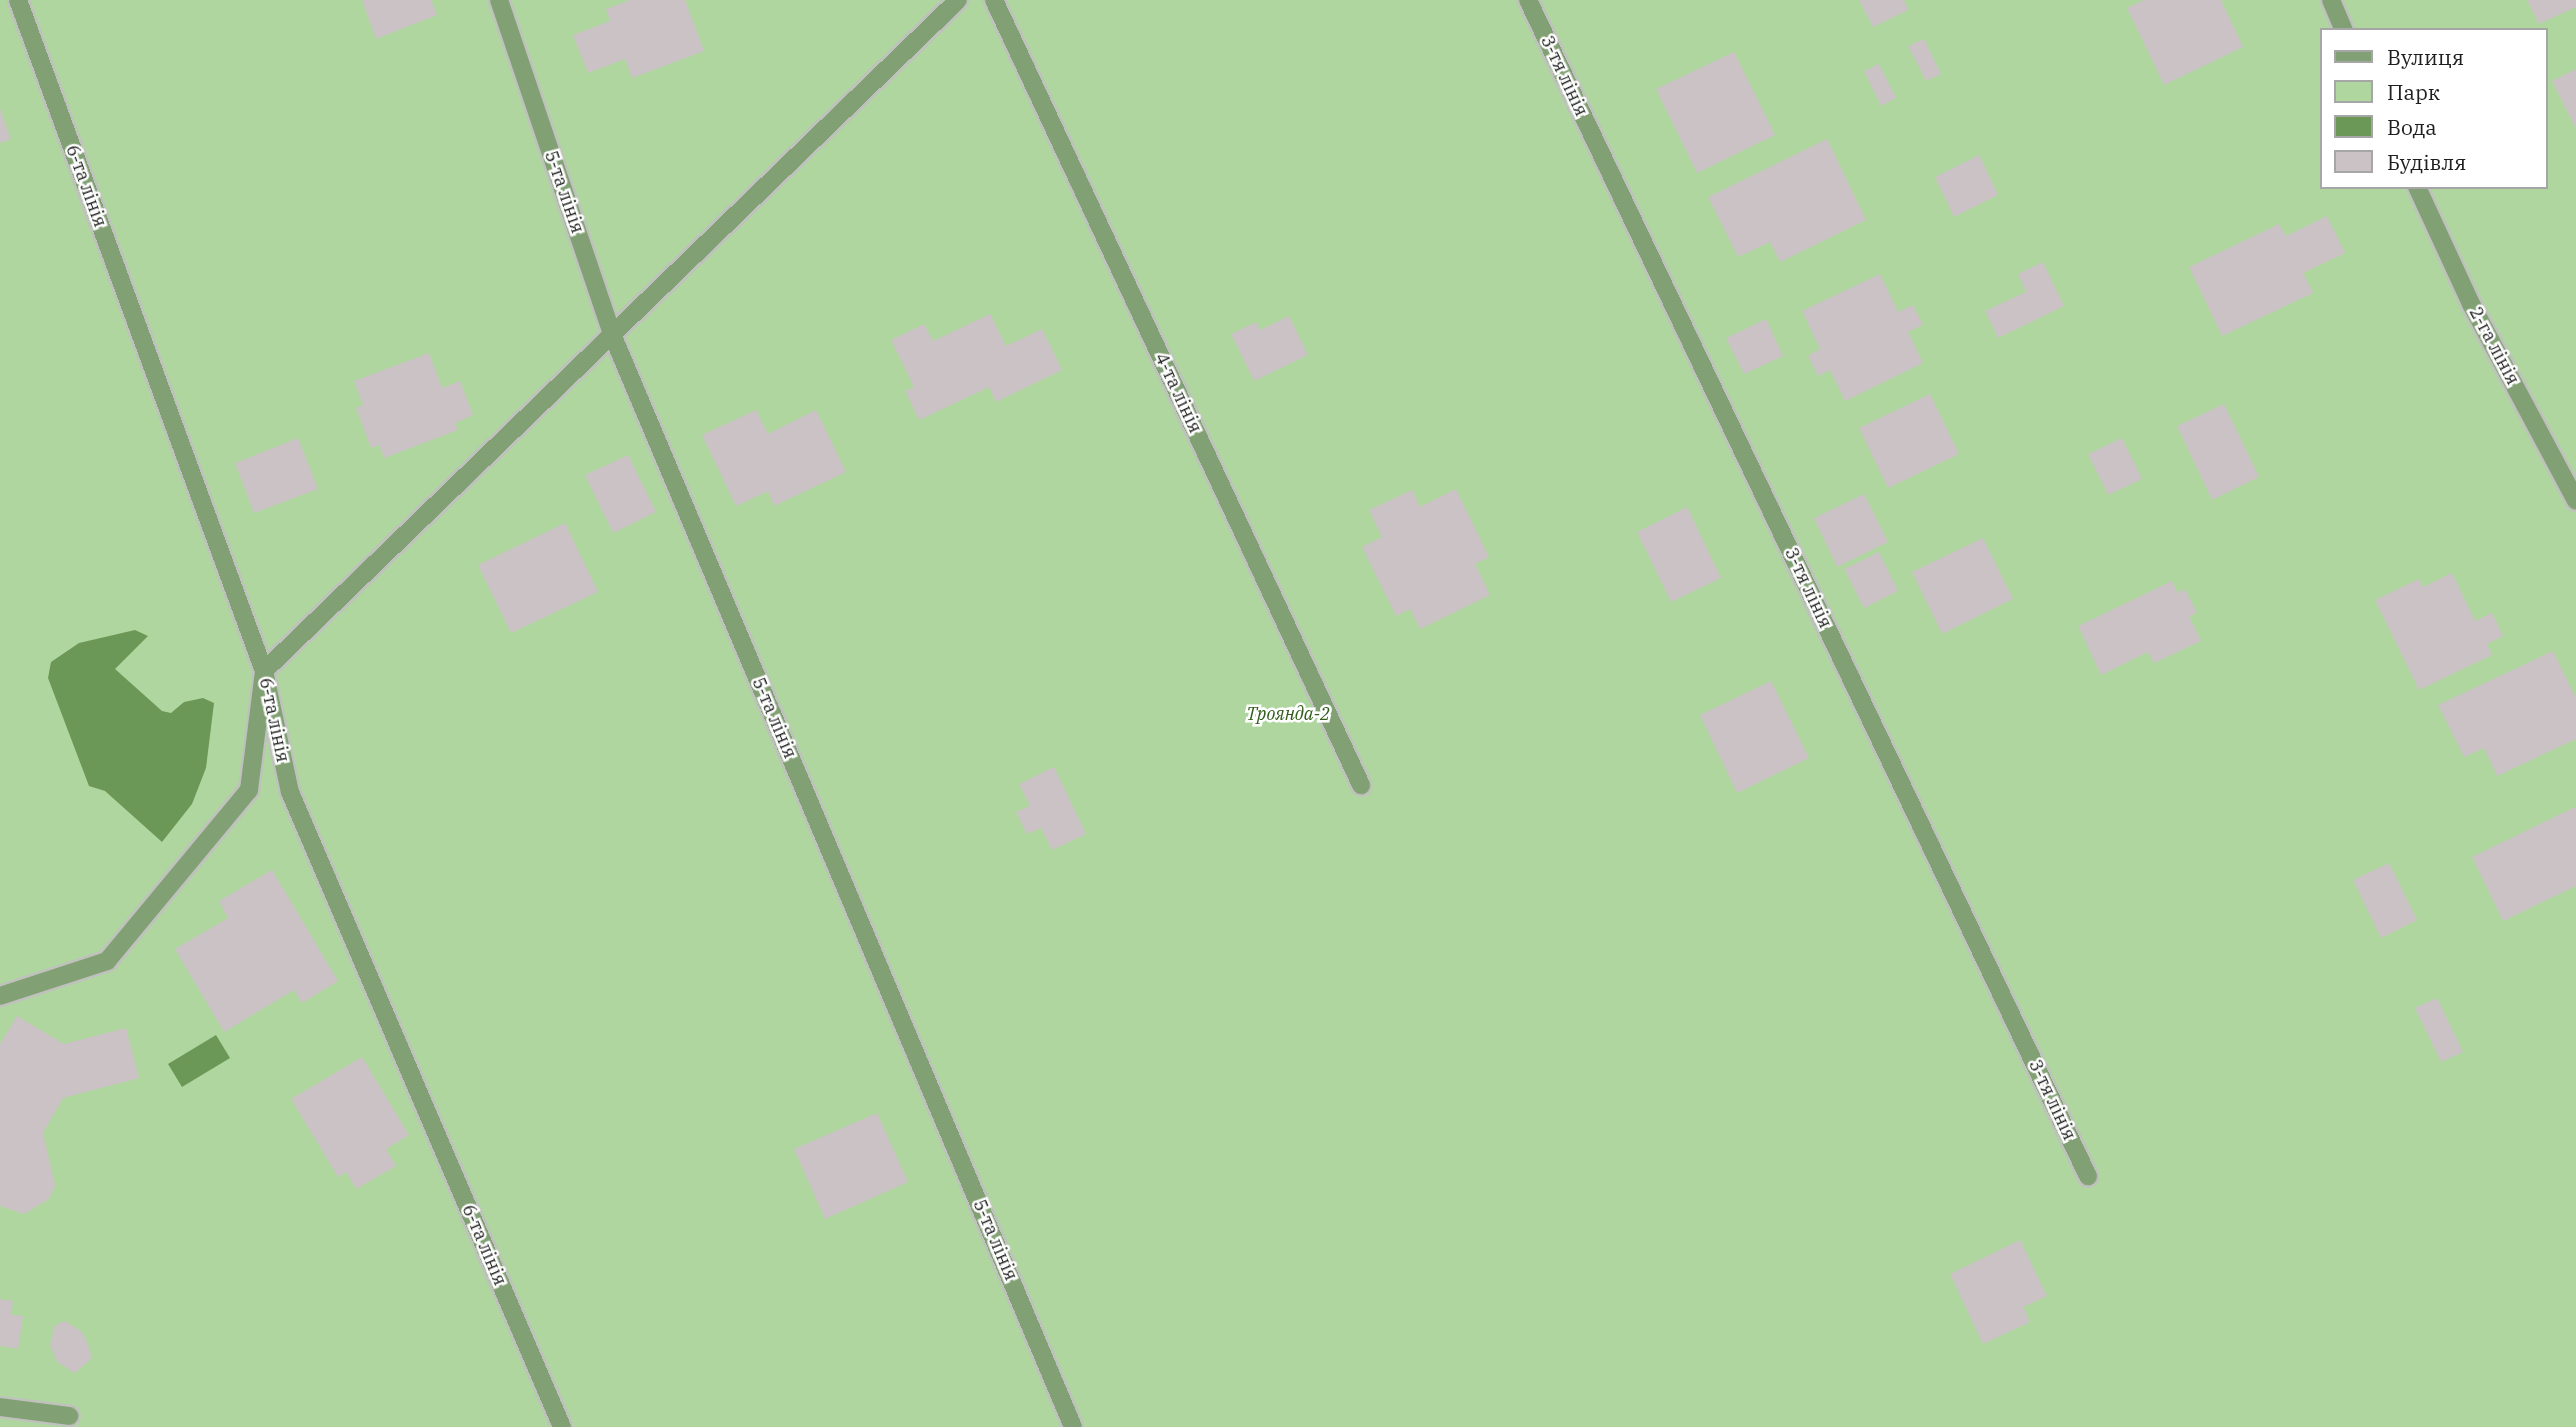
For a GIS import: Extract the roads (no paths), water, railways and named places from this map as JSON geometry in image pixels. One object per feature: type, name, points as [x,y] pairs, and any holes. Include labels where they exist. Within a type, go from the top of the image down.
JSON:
[{"type":"street","name":"6-та лінія","points":[[18,0],[264,671],[290,792],[562,1427]]},
{"type":"street","name":"5-та лінія","points":[[499,0],[612,334],[1073,1427]]},
{"type":"street","points":[[0,996],[107,961],[249,789],[264,671],[958,0]]},
{"type":"street","name":"4-та лінія","points":[[994,0],[1361,785]]},
{"type":"street","name":"3-тя лінія","points":[[1528,0],[2088,1176]]},
{"type":"street","points":[[2331,0],[2343,28]]},
{"type":"street","name":"2-га лінія","points":[[2418,189],[2471,304],[2576,501]]},
{"type":"street","points":[[0,1407],[69,1416]]},
{"type":"water","points":[[135,630],[148,636],[115,669],[162,711],[171,713],[184,702],[203,698],[214,703],[206,768],[192,804],[162,842],[105,791],[89,786],[48,678],[51,662],[79,643]]},
{"type":"water","points":[[216,1035],[230,1058],[182,1087],[168,1064]]},
{"type":"park label","name":"Троянда-2","points":[[1288,714]]}]
